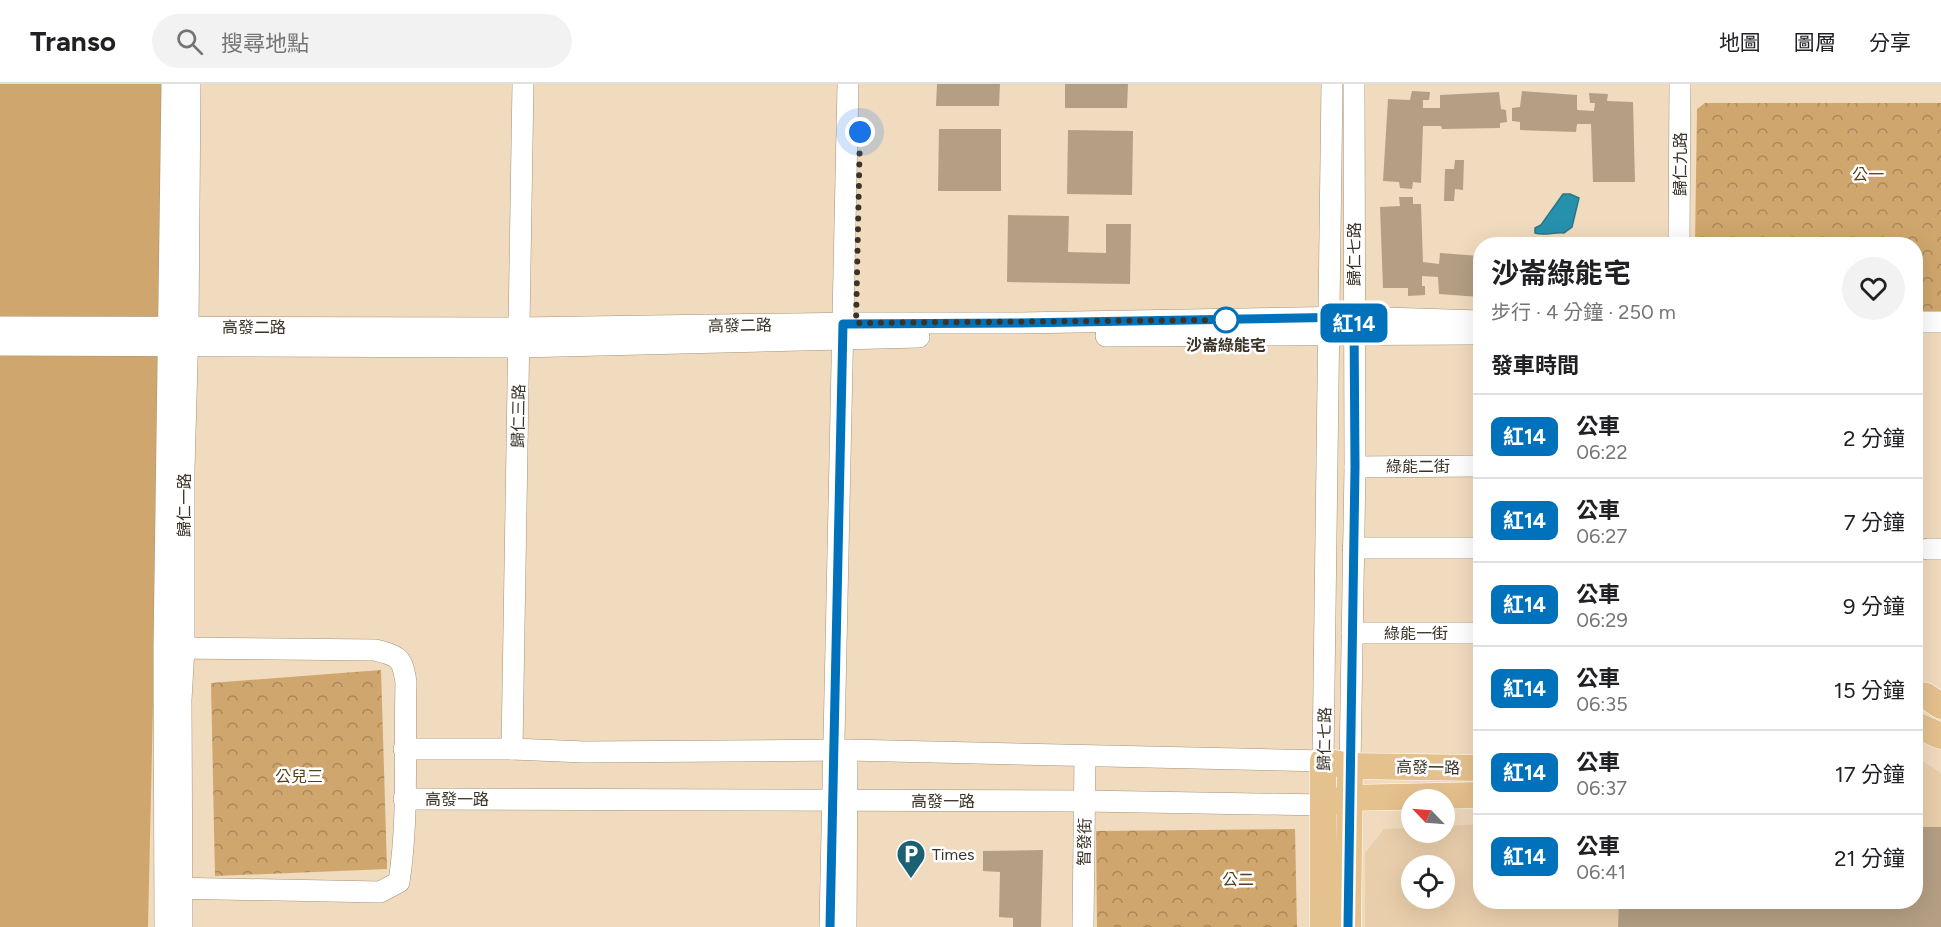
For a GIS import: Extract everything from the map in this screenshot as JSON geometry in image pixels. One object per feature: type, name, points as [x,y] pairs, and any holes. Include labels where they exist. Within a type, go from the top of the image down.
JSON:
[{"type":"main road","points":[[1923,695],[1941,706]]},
{"type":"main road","points":[[1923,728],[1941,736]]},
{"type":"main road","name":"高發一路","points":[[1323,761],[1350,766],[1473,768]]},
{"type":"main road","name":"歸仁七路","points":[[1323,761],[1323,927]]},
{"type":"main road","name":"歸仁七路","points":[[1348,927],[1350,766]]},
{"type":"main road","name":"高發一路","points":[[1323,805],[1349,798],[1473,795]]},
{"type":"street","name":"歸仁一路","points":[[172,84],[184,469],[174,648],[174,889],[182,927]]},
{"type":"street","name":"歸仁一路","points":[[179,336],[190,84]]},
{"type":"street","name":"歸仁三路","points":[[512,749],[523,84]]},
{"type":"street","points":[[830,927],[839,800],[849,331],[848,84]]},
{"type":"street","points":[[849,331],[861,84]]},
{"type":"street","name":"歸仁七路","points":[[1323,761],[1332,84]]},
{"type":"street","name":"歸仁七路","points":[[1350,766],[1355,467],[1354,84]]},
{"type":"street","name":"歸仁九路","points":[[1679,237],[1680,84]]},
{"type":"street","name":"高發二路","points":[[0,327],[179,336],[520,337],[849,331],[1020,323],[1354,326],[1473,321]]},
{"type":"street","points":[[1923,322],[1941,322]]},
{"type":"street","name":"高發二路","points":[[1354,326],[1473,334]]},
{"type":"street","points":[[1923,335],[1941,335]]},
{"type":"street","name":"高發二路","points":[[0,345],[179,336]]},
{"type":"street","name":"綠能二街","points":[[1355,467],[1473,466]]},
{"type":"street","points":[[1353,548],[1473,548]]},
{"type":"street","name":"綠能一街","points":[[1352,633],[1473,633]]},
{"type":"street","name":"高發一路","points":[[174,648],[375,650],[395,655],[403,664],[406,682],[402,865],[399,882],[380,892],[174,889]]},
{"type":"street","name":"高發一路","points":[[405,749],[585,752],[840,750],[1323,761]]},
{"type":"street","name":"智發街","points":[[1083,927],[1085,756]]},
{"type":"street","name":"高發一路","points":[[404,799],[1085,801],[1323,805]]},
{"type":"street","points":[[839,800],[846,927]]},
{"type":"street","name":"歸仁一路","points":[[165,927],[174,889]]},
{"type":"shaded area","points":[[1923,761],[1941,773],[1941,927],[1365,927],[1365,853],[1384,829],[1401,828],[1401,843],[1455,843],[1455,825],[1473,824],[1473,909],[1923,909]]},
{"type":"green space","points":[[0,84],[167,84],[148,927],[0,927]]},
{"type":"green space","name":"公一","points":[[1705,103],[1941,103],[1941,315],[1923,315],[1923,237],[1695,237],[1697,109]]},
{"type":"green space","name":"公兒三","points":[[381,670],[387,869],[215,876],[211,683]]},
{"type":"green space","name":"公二","points":[[1295,829],[1297,927],[1097,927],[1096,831]]},
{"type":"water","points":[[1563,194],[1579,198],[1572,227],[1564,233],[1535,233],[1535,228],[1541,225]]},
{"type":"building","points":[[937,84],[1000,84],[999,106],[936,106]]},
{"type":"building","points":[[1065,84],[1128,84],[1127,108],[1065,108]]},
{"type":"building","points":[[1412,91],[1430,92],[1429,100],[1423,100],[1423,108],[1440,108],[1440,95],[1499,92],[1501,109],[1506,110],[1507,122],[1500,123],[1500,128],[1442,129],[1441,126],[1423,126],[1421,183],[1413,182],[1412,189],[1400,188],[1399,182],[1383,181],[1388,99],[1410,100]]},
{"type":"building","points":[[1522,91],[1577,95],[1577,110],[1594,111],[1595,103],[1590,103],[1589,93],[1608,94],[1607,101],[1633,102],[1635,182],[1593,182],[1591,124],[1577,124],[1576,132],[1520,130],[1520,122],[1512,121],[1512,108],[1520,107]]},
{"type":"building","points":[[939,129],[1001,129],[1001,191],[938,191]]},
{"type":"building","points":[[1068,130],[1133,131],[1132,195],[1067,194]]},
{"type":"building","points":[[1455,160],[1464,160],[1463,190],[1455,189],[1454,201],[1444,201],[1445,169],[1454,169]]},
{"type":"building","points":[[1399,197],[1413,197],[1413,204],[1421,204],[1423,262],[1439,264],[1440,253],[1473,255],[1473,296],[1439,294],[1438,277],[1422,276],[1425,295],[1408,296],[1408,288],[1383,288],[1380,207],[1400,206]]},
{"type":"building","points":[[1008,215],[1069,216],[1068,252],[1106,253],[1106,224],[1131,224],[1130,284],[1007,282]]},
{"type":"building","points":[[1923,827],[1941,827],[1941,927],[1618,927],[1619,909],[1923,909]]},
{"type":"building","points":[[1043,850],[1041,927],[1013,927],[1013,918],[999,917],[1000,872],[983,871],[983,851]]},
{"type":"bus line","name":"紅14","points":[[830,927],[843,324],[1354,317],[1355,467],[1348,927]]},
{"type":"place","name":"沙崙綠能宅","points":[[1226,320]]},
{"type":"place","name":"Times","points":[[911,880]]},
{"type":"route","points":[[860,132],[856,323],[1226,320]]}]
